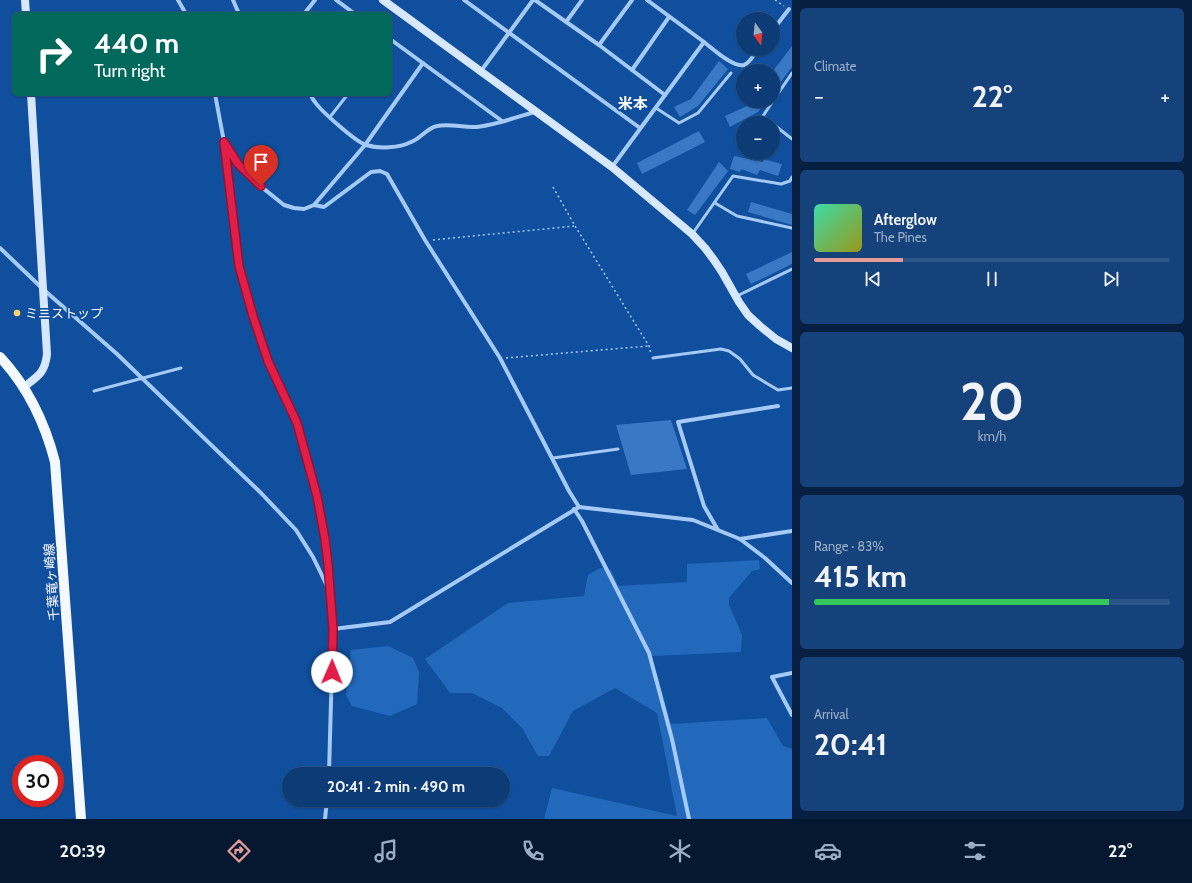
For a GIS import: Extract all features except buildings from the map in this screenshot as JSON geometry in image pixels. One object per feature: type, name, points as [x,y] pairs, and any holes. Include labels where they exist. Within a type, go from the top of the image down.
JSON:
[{"type":"main road","name":"千葉竜ヶ崎線","points":[[0,357],[12,370],[24,388],[42,424],[55,462],[81,819]]},
{"type":"street","points":[[25,0],[26,12]]},
{"type":"street","points":[[178,0],[185,12]]},
{"type":"street","points":[[233,0],[238,12]]},
{"type":"street","points":[[306,12],[315,0]]},
{"type":"street","points":[[336,0],[352,12]]},
{"type":"street","points":[[383,0],[612,167],[692,234],[714,260],[748,315],[776,339],[792,348]]},
{"type":"street","points":[[464,0],[640,128]]},
{"type":"street","points":[[480,71],[534,0],[599,45],[665,95]]},
{"type":"street","points":[[566,22],[582,0]]},
{"type":"street","points":[[599,45],[632,0]]},
{"type":"street","points":[[647,0],[730,62],[738,66],[744,65],[750,61],[753,56]]},
{"type":"street","points":[[780,21],[789,10]]},
{"type":"street","points":[[632,70],[669,17]]},
{"type":"street","points":[[392,41],[502,121]]},
{"type":"street","points":[[612,167],[704,42]]},
{"type":"street","points":[[314,206],[365,145],[423,63]]},
{"type":"street","points":[[24,388],[43,372],[47,354],[31,96]]},
{"type":"street","points":[[215,96],[224,142],[239,266],[263,347],[297,423],[317,496],[325,539],[333,629],[329,767]]},
{"type":"street","points":[[311,96],[315,102],[342,128],[365,145],[397,146],[412,142],[436,126],[450,125],[479,127],[536,112]]},
{"type":"street","points":[[224,142],[238,164],[253,180],[284,205],[294,208],[314,206],[324,207],[371,172],[380,171],[387,174],[425,240],[500,358],[553,458],[582,521],[649,653],[672,739],[689,819]]},
{"type":"street","points":[[0,248],[142,379],[261,493],[296,530],[313,557],[330,592]]},
{"type":"street","points":[[719,531],[704,506],[678,422],[778,406]]},
{"type":"street","points":[[333,629],[390,622],[577,508],[693,520],[740,539],[765,558],[792,582]]},
{"type":"street","points":[[740,539],[792,531]]},
{"type":"street","points":[[792,673],[772,677],[792,715]]},
{"type":"street","points":[[325,819],[326,807]]},
{"type":"lane","points":[[656,108],[679,123],[698,113],[731,73]]},
{"type":"lane","points":[[780,91],[792,73]]},
{"type":"lane","points":[[330,117],[346,96]]},
{"type":"lane","points":[[780,130],[792,139]]},
{"type":"lane","points":[[692,234],[733,176],[781,184],[790,181],[792,177]]},
{"type":"lane","points":[[714,202],[737,216],[792,228]]},
{"type":"lane","points":[[736,297],[792,269]]},
{"type":"lane","points":[[653,358],[721,349],[729,350],[740,359],[753,375],[778,390],[792,388]]},
{"type":"lane","points":[[94,391],[181,368]]},
{"type":"lane","points":[[553,458],[618,450]]},
{"type":"path","points":[[775,0],[789,10]]},
{"type":"path","points":[[553,187],[575,226],[649,346],[653,358]]},
{"type":"path","points":[[425,240],[575,226]]},
{"type":"path","points":[[500,358],[649,346]]},
{"type":"shaded area","points":[[759,560],[760,569],[752,571],[729,598],[729,605],[742,635],[741,652],[652,656],[671,724],[767,718],[783,746],[792,749],[792,819],[544,819],[552,788],[677,816],[657,713],[615,688],[573,711],[549,756],[538,756],[522,728],[502,708],[472,693],[450,693],[425,659],[508,603],[584,596],[588,575],[600,568],[611,570],[618,586],[687,582],[687,564]]},
{"type":"shaded area","points":[[388,646],[413,658],[419,672],[417,704],[390,716],[352,706],[346,695],[351,650]]},
{"type":"place","name":"ミニストップ","points":[[17,313]]},
{"type":"district","name":"米本","points":[[633,104]]},
{"type":"route","points":[[261,186],[238,164],[224,142],[239,266],[253,316],[268,361],[297,423],[317,496],[328,564],[333,629],[332,672]]}]
